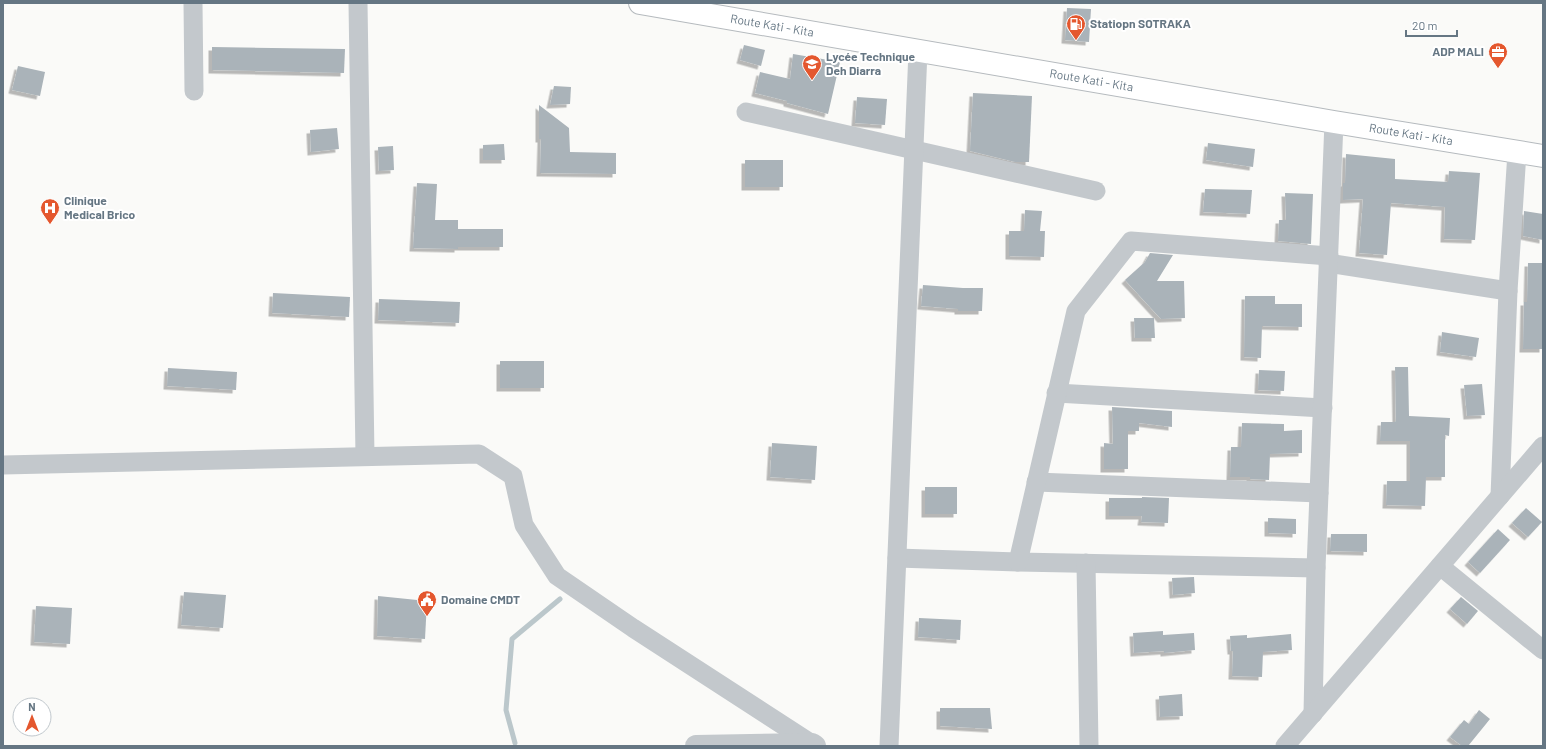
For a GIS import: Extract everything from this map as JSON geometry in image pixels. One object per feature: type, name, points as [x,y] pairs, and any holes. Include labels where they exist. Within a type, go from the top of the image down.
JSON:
[{"type":"main road","name":"Route Kati - Kita","points":[[640,3],[1334,122],[1543,156]]},
{"type":"street","points":[[193,3],[194,91]]},
{"type":"street","points":[[358,3],[365,456]]},
{"type":"street","points":[[889,746],[918,51]]},
{"type":"street","points":[[746,112],[1096,191]]},
{"type":"street","points":[[1313,714],[1316,568],[1324,408],[1334,122]]},
{"type":"street","points":[[1500,496],[1508,291],[1517,152]]},
{"type":"street","points":[[1018,562],[1076,311],[1131,241],[1329,260],[1508,291]]},
{"type":"street","points":[[1056,393],[1324,408]]},
{"type":"street","points":[[1285,746],[1543,446]]},
{"type":"street","points":[[3,465],[479,454],[513,476],[524,525],[557,576],[633,628],[813,745]]},
{"type":"street","points":[[1036,482],[1319,493]]},
{"type":"street","points":[[897,558],[1086,564],[1316,568]]},
{"type":"street","points":[[1086,564],[1088,746]]},
{"type":"street","points":[[1440,566],[1543,650]]},
{"type":"street","points":[[696,746],[813,745]]},
{"type":"building","points":[[1067,8],[1091,9],[1089,42],[1065,40]]},
{"type":"building","points":[[744,45],[765,50],[761,66],[740,60]]},
{"type":"building","points":[[212,47],[345,49],[344,73],[212,70]]},
{"type":"building","points":[[793,54],[840,62],[828,114],[755,93],[760,72],[790,79]]},
{"type":"building","points":[[18,66],[45,72],[40,96],[12,90]]},
{"type":"building","points":[[554,86],[571,87],[570,104],[550,105]]},
{"type":"building","points":[[973,93],[1032,96],[1029,162],[1015,162],[970,151]]},
{"type":"building","points":[[857,97],[887,99],[885,125],[855,123]]},
{"type":"building","points":[[539,105],[569,128],[570,152],[616,153],[616,174],[540,173],[541,139],[539,139]]},
{"type":"building","points":[[337,128],[339,149],[311,152],[310,130]]},
{"type":"building","points":[[1208,143],[1255,149],[1253,167],[1206,160]]},
{"type":"building","points":[[504,144],[505,160],[483,160],[483,145]]},
{"type":"building","points":[[393,146],[394,170],[379,171],[378,147]]},
{"type":"building","points":[[1346,154],[1395,159],[1395,179],[1448,182],[1449,171],[1480,173],[1475,240],[1444,239],[1445,207],[1391,203],[1387,255],[1359,253],[1363,199],[1343,200]]},
{"type":"building","points":[[745,160],[783,160],[783,187],[745,187]]},
{"type":"building","points":[[417,183],[437,184],[435,220],[458,220],[458,229],[503,229],[503,247],[458,247],[458,249],[413,248]]},
{"type":"building","points":[[1205,189],[1252,190],[1250,214],[1203,212]]},
{"type":"building","points":[[1285,193],[1313,194],[1311,244],[1278,241],[1279,220],[1286,220]]},
{"type":"building","points":[[1025,210],[1042,211],[1040,231],[1045,231],[1044,257],[1009,256],[1009,231],[1024,231]]},
{"type":"building","points":[[1524,211],[1543,214],[1543,240],[1523,236]]},
{"type":"building","points":[[1150,253],[1173,255],[1157,281],[1184,281],[1185,318],[1161,319],[1125,280],[1145,262]]},
{"type":"building","points":[[1528,263],[1543,263],[1543,349],[1523,349],[1524,302],[1527,302]]},
{"type":"building","points":[[923,285],[983,288],[982,311],[958,311],[958,309],[921,306]]},
{"type":"building","points":[[273,293],[350,297],[349,317],[272,313]]},
{"type":"building","points":[[1245,296],[1275,296],[1275,304],[1302,304],[1302,327],[1262,326],[1261,358],[1244,357]]},
{"type":"building","points":[[379,299],[460,302],[459,323],[378,320]]},
{"type":"building","points":[[1134,318],[1154,318],[1155,338],[1135,338]]},
{"type":"building","points":[[1442,332],[1479,338],[1476,357],[1440,352]]},
{"type":"building","points":[[500,361],[544,361],[544,388],[500,388]]},
{"type":"building","points":[[1395,367],[1408,367],[1409,416],[1450,418],[1449,436],[1445,435],[1445,477],[1426,477],[1425,506],[1386,505],[1387,481],[1410,481],[1410,441],[1380,441],[1381,422],[1396,422]]},
{"type":"building","points":[[168,368],[237,372],[236,390],[167,386]]},
{"type":"building","points":[[1259,370],[1285,371],[1284,391],[1258,390]]},
{"type":"building","points":[[1482,384],[1485,415],[1467,416],[1464,385]]},
{"type":"building","points":[[1112,407],[1172,411],[1172,427],[1139,423],[1139,431],[1128,431],[1128,469],[1104,469],[1104,443],[1113,444]]},
{"type":"building","points":[[1242,423],[1284,424],[1284,431],[1302,430],[1302,453],[1270,454],[1269,480],[1250,479],[1250,477],[1230,477],[1231,447],[1241,447]]},
{"type":"building","points":[[772,443],[817,446],[815,480],[770,477]]},
{"type":"building","points":[[925,487],[957,487],[957,514],[925,514]]},
{"type":"building","points":[[1109,498],[1169,498],[1168,523],[1141,522],[1142,516],[1109,516]]},
{"type":"building","points":[[1526,508],[1542,522],[1528,537],[1512,523]]},
{"type":"building","points":[[1268,518],[1296,519],[1296,534],[1268,533]]},
{"type":"building","points":[[1498,529],[1510,540],[1480,573],[1468,562]]},
{"type":"building","points":[[1331,534],[1367,534],[1367,552],[1330,551]]},
{"type":"building","points":[[1194,577],[1195,593],[1173,595],[1172,578]]},
{"type":"building","points":[[184,592],[226,595],[223,628],[181,625]]},
{"type":"building","points":[[378,596],[427,601],[425,639],[377,636]]},
{"type":"building","points":[[1461,597],[1478,611],[1467,624],[1450,609]]},
{"type":"building","points":[[36,606],[72,608],[70,644],[34,642]]},
{"type":"building","points":[[919,618],[961,620],[960,640],[918,637]]},
{"type":"building","points":[[1163,631],[1163,635],[1194,633],[1195,650],[1164,653],[1164,651],[1134,653],[1133,633]]},
{"type":"building","points":[[1291,634],[1292,650],[1263,652],[1262,677],[1232,676],[1233,651],[1231,651],[1230,636],[1247,635],[1247,638]]},
{"type":"building","points":[[1182,694],[1183,716],[1160,717],[1159,696]]},
{"type":"building","points":[[940,708],[990,708],[992,729],[940,726]]},
{"type":"building","points":[[1479,710],[1490,719],[1468,746],[1462,746],[1450,737],[1464,720],[1469,724]]},
{"type":"waterway","points":[[515,743],[506,710],[512,639],[560,599]]},
{"type":"place","name":"Statiopn SOTRAKA","points":[[1076,41]]},
{"type":"place","name":"ADP MALI","points":[[1498,69]]},
{"type":"place","name":"Lycée Technique Deh Diarra","points":[[812,81]]},
{"type":"place","name":"Clinique Medical Brico","points":[[50,225]]},
{"type":"place","name":"Domaine CMDT","points":[[427,617]]}]
